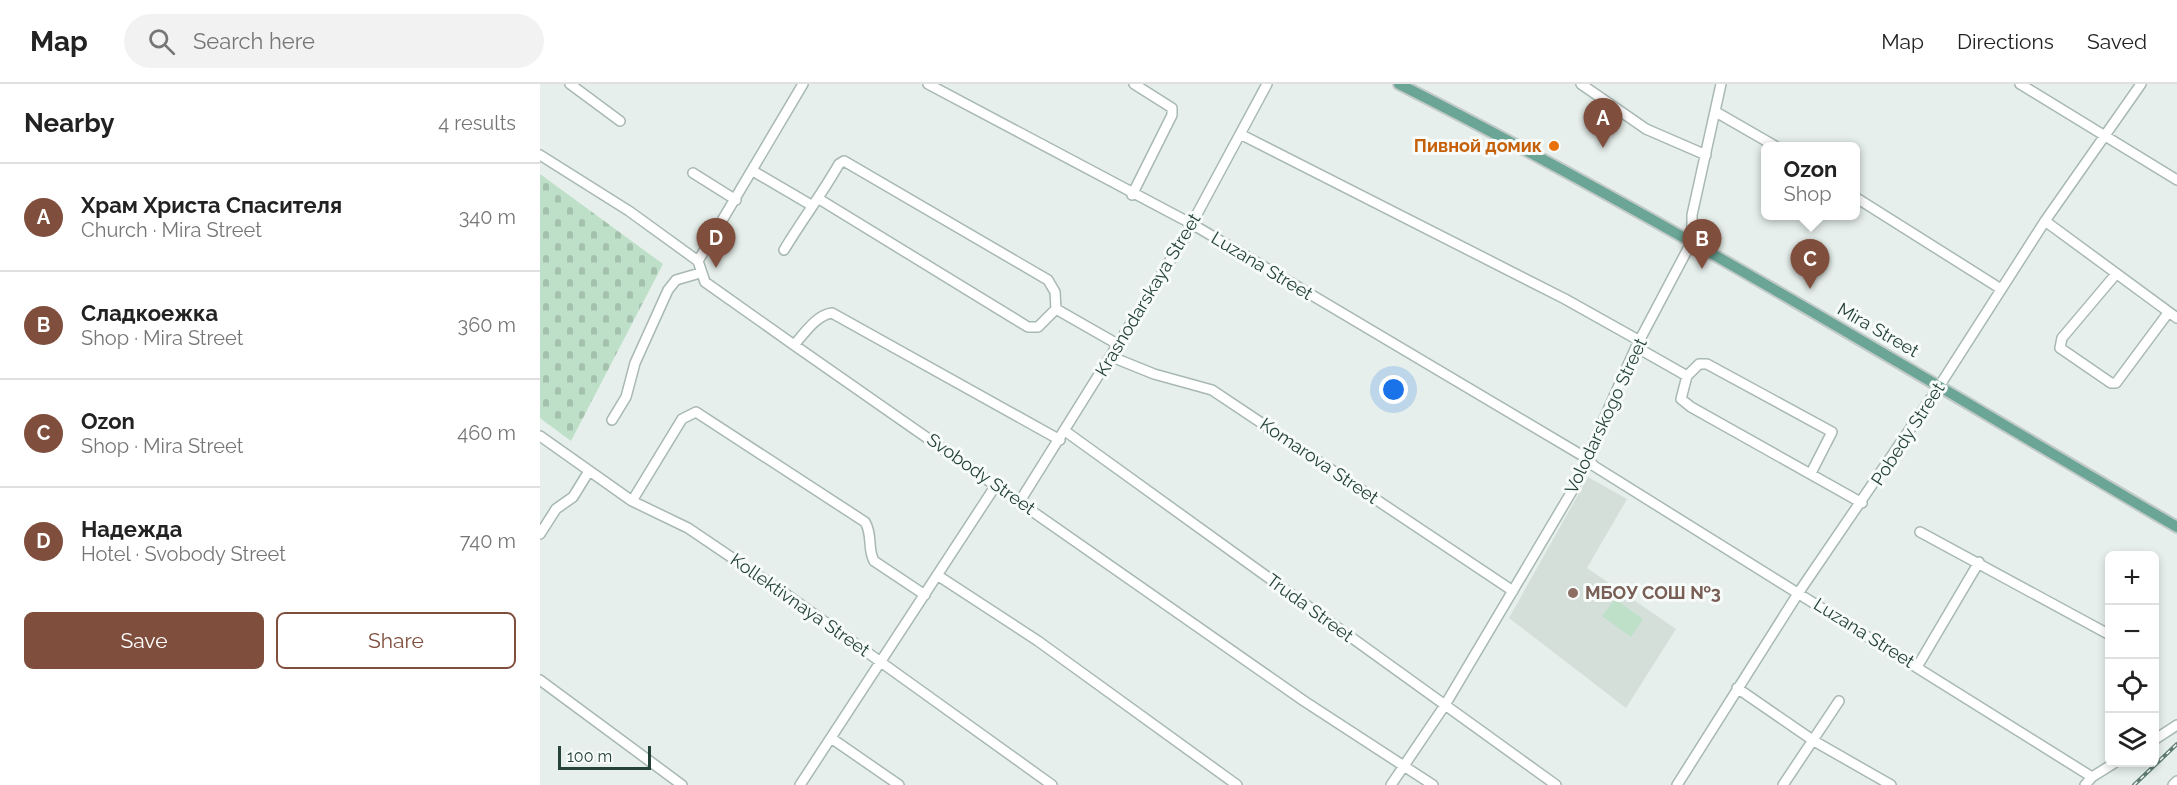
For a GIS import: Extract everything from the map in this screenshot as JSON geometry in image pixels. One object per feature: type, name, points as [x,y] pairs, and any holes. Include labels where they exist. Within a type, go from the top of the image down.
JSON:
[{"type":"main road","name":"Mira Street","points":[[1399,84],[1588,182],[1692,241],[1940,385],[2177,527]]},
{"type":"street","points":[[570,84],[620,121]]},
{"type":"street","points":[[612,420],[626,397],[635,363],[668,290],[676,280],[700,273],[698,261],[804,84]]},
{"type":"street","name":"Luzana Street","points":[[928,84],[1132,195],[1192,224],[1588,459],[1594,466],[2092,777]]},
{"type":"street","points":[[1132,195],[1172,115],[1172,108],[1164,101],[1134,84]]},
{"type":"street","name":"Krasnodarskaya Street","points":[[1020,501],[1112,357],[1192,224],[1267,84]]},
{"type":"street","points":[[1581,84],[1646,129],[1706,155]]},
{"type":"street","name":"Volodarskogo Street","points":[[1391,785],[1445,705],[1588,459],[1638,344],[1692,241],[1692,215],[1721,84]]},
{"type":"street","points":[[2020,84],[2177,180]]},
{"type":"street","name":"Pobedy Street","points":[[1677,785],[1799,592],[1862,503],[2045,221],[2141,84]]},
{"type":"street","points":[[1716,112],[1767,142]]},
{"type":"street","points":[[1240,134],[1565,299],[1687,376]]},
{"type":"street","points":[[540,155],[629,211],[698,261]]},
{"type":"street","points":[[784,250],[811,205],[819,199],[839,164],[844,161],[856,165],[1048,280],[1055,292],[1056,309],[1038,327],[1028,327],[819,199]]},
{"type":"street","points":[[753,171],[811,205]]},
{"type":"street","points":[[693,173],[736,200]]},
{"type":"street","points":[[1860,200],[2001,289]]},
{"type":"street","points":[[2045,221],[2173,315],[2116,383],[2111,383],[2060,348],[2062,338],[2116,274]]},
{"type":"street","name":"Svobody Street","points":[[700,273],[705,282],[794,345],[1304,701],[1433,785]]},
{"type":"street","points":[[1056,309],[1119,345]]},
{"type":"street","name":"Truda Street","points":[[794,345],[824,314],[832,314],[1062,435],[1556,785]]},
{"type":"street","name":"Komarova Street","points":[[1112,357],[1154,374],[1212,390],[1513,591]]},
{"type":"street","points":[[1811,473],[1832,432],[1707,364],[1699,364],[1687,376],[1681,399],[1691,407],[1862,503]]},
{"type":"street","points":[[632,501],[682,419],[696,412],[865,522],[870,530],[869,552],[874,561],[925,595]]},
{"type":"street","name":"Kollektivnaya Street","points":[[540,436],[632,501],[701,536],[1052,785]]},
{"type":"street","points":[[540,534],[556,509],[573,497],[589,471]]},
{"type":"street","points":[[800,785],[996,485]]},
{"type":"street","points":[[1920,532],[1979,562],[2105,633]]},
{"type":"street","points":[[1917,667],[1979,562]]},
{"type":"street","points":[[937,575],[1038,641],[1237,785]]},
{"type":"street","points":[[540,680],[682,785]]},
{"type":"street","points":[[1737,688],[1814,741],[1890,785]]},
{"type":"street","points":[[1783,785],[1839,701]]},
{"type":"street","points":[[2159,737],[2177,725]]},
{"type":"street","points":[[831,738],[899,785]]},
{"type":"street","points":[[2085,785],[2092,777],[2108,767]]},
{"type":"street","points":[[2173,785],[2177,781]]},
{"type":"shaded area","name":"МБОУ СОШ №3","points":[[1588,477],[1627,499],[1587,568],[1676,629],[1626,708],[1509,618]]},
{"type":"green space","points":[[540,174],[663,264],[571,441],[540,418]]},
{"type":"green space","points":[[1615,599],[1643,619],[1631,637],[1602,616]]},
{"type":"railway","points":[[2134,785],[2177,744]]},
{"type":"place","name":"Пивной домик","points":[[1554,146]]},
{"type":"place","name":"Храм Христа Спасителя","points":[[1603,148]]},
{"type":"place","name":"Надежда","points":[[716,268]]},
{"type":"place","name":"Сладкоежка","points":[[1702,269]]},
{"type":"place","name":"Ozon","points":[[1810,289]]},
{"type":"place","name":"МБОУ СОШ №3","points":[[1573,593]]}]
